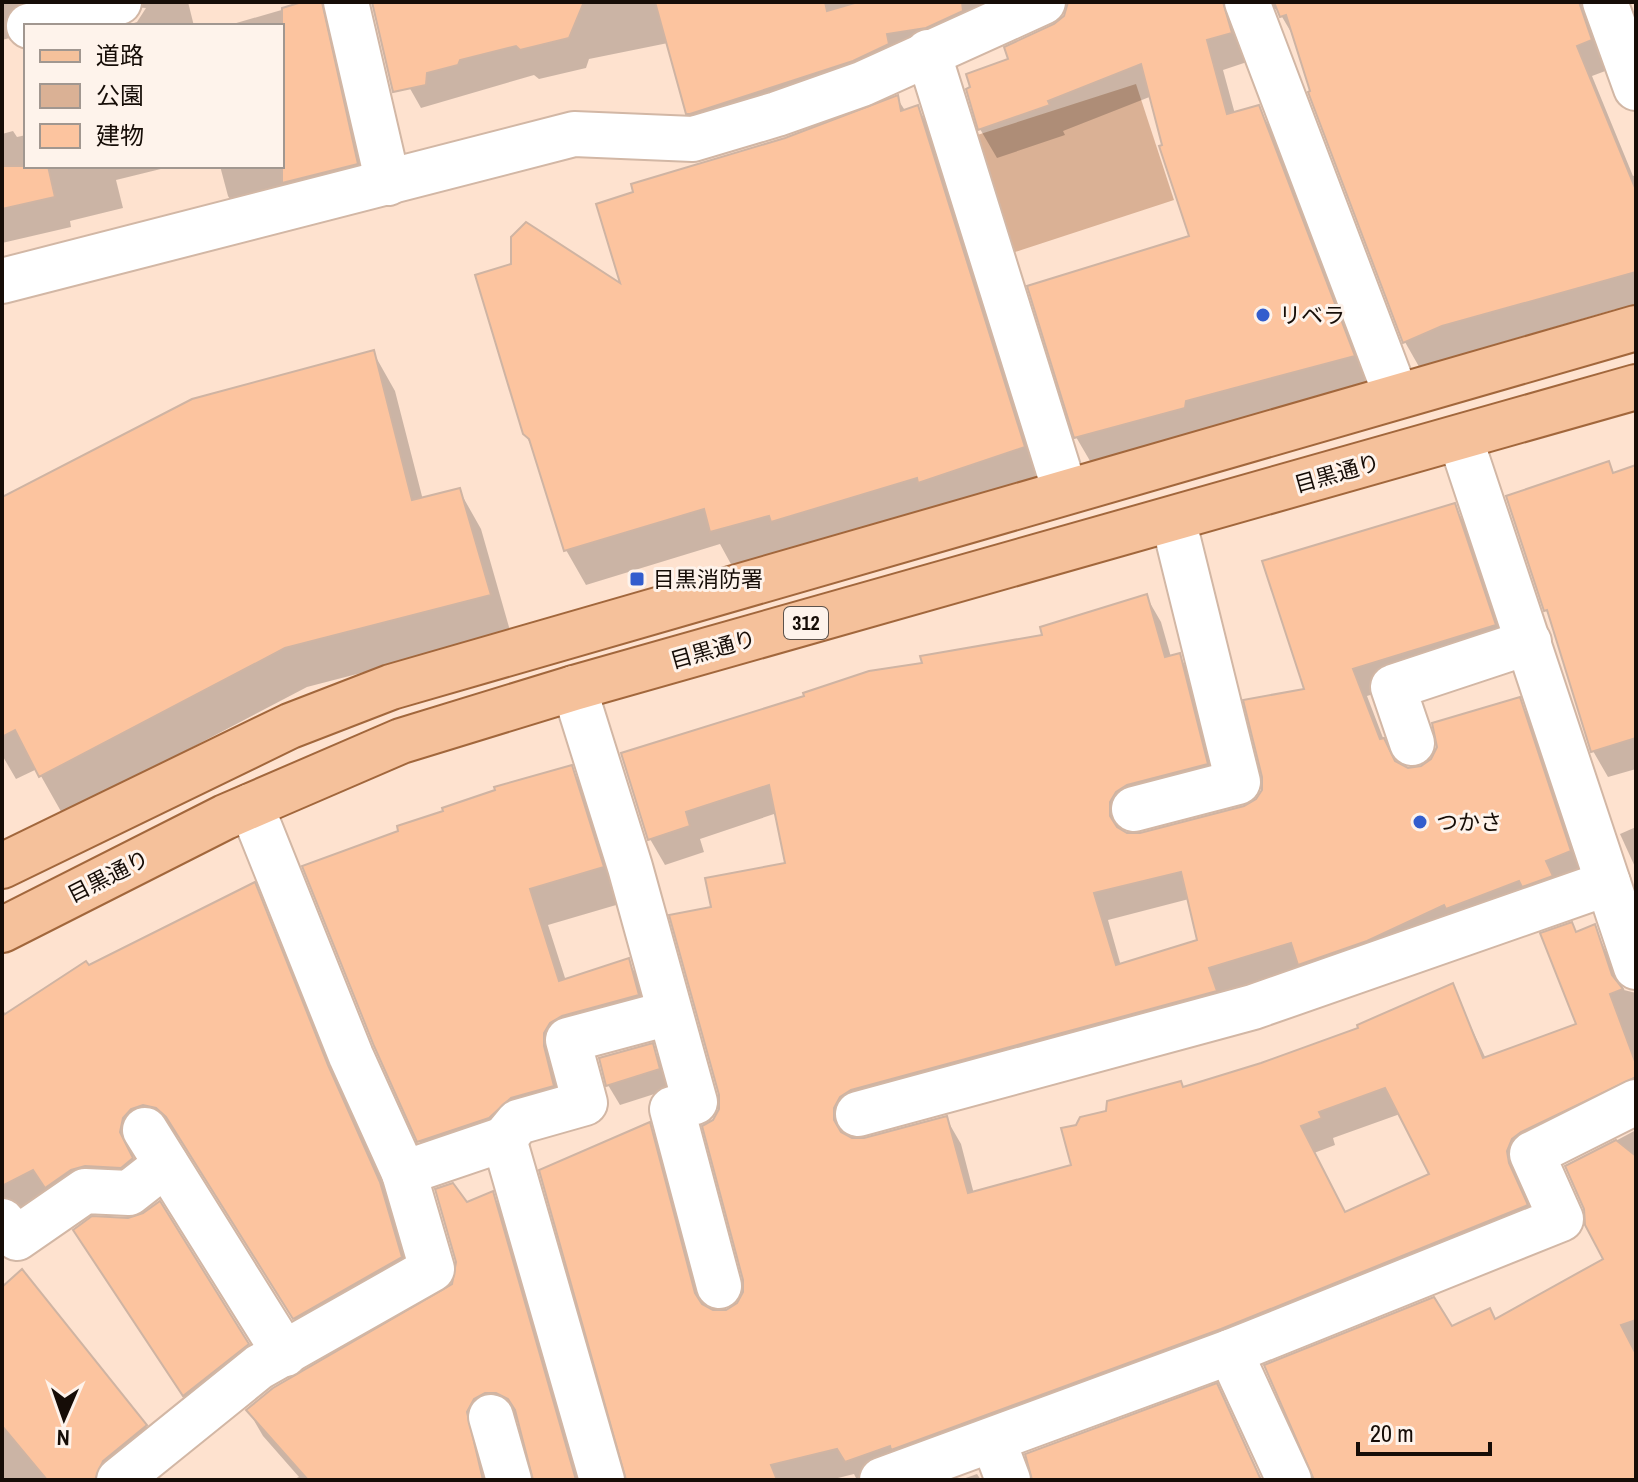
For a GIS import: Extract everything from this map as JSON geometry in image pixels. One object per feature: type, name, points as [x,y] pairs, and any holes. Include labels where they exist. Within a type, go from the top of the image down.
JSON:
[{"type":"main road","points":[[2,866],[290,726],[391,687],[1636,328]]},
{"type":"main road","name":"目黒通り","points":[[2,930],[251,806],[401,741],[574,688],[1636,387]]},
{"type":"street","points":[[36,24],[119,2]]},
{"type":"street","points":[[346,2],[388,183]]},
{"type":"street","points":[[2,281],[574,134],[693,139],[862,84],[1043,2]]},
{"type":"street","points":[[1247,2],[1396,395]]},
{"type":"street","points":[[1605,2],[1636,88]]},
{"type":"street","points":[[2,33],[24,27]]},
{"type":"street","points":[[928,52],[1065,491]]},
{"type":"street","points":[[1460,438],[1636,967]]},
{"type":"street","points":[[1134,809],[1238,782],[1173,519]]},
{"type":"street","points":[[1412,743],[1393,687],[1529,642]]},
{"type":"street","points":[[574,688],[695,1102],[672,1109],[719,1286]]},
{"type":"street","points":[[119,1480],[259,1367],[432,1269],[404,1173],[351,1056],[251,806]]},
{"type":"street","points":[[858,1114],[1253,1007],[1608,883]]},
{"type":"street","points":[[404,1173],[504,1139],[518,1122],[585,1103],[568,1040],[669,1013]]},
{"type":"street","points":[[882,1480],[1001,1460],[1230,1352],[1561,1219],[1532,1154],[1636,1102]]},
{"type":"street","points":[[504,1139],[602,1480]]},
{"type":"street","points":[[2,1221],[17,1238],[85,1191],[129,1193],[156,1147],[285,1354]]},
{"type":"street","points":[[1230,1352],[1289,1480]]},
{"type":"street","points":[[491,1417],[509,1480]]},
{"type":"green space","points":[[1136,84],[1174,200],[1009,254],[971,137]]},
{"type":"building","points":[[302,2],[322,2],[358,164],[282,183],[284,24],[282,8]]},
{"type":"building","points":[[372,2],[584,2],[569,38],[520,50],[516,46],[460,60],[458,65],[427,73],[426,85],[393,92]]},
{"type":"building","points":[[655,2],[825,2],[827,11],[858,2],[962,2],[963,11],[926,28],[887,34],[889,44],[853,61],[686,114]]},
{"type":"building","points":[[1068,2],[1223,2],[1232,33],[1207,40],[1227,114],[1259,105],[1355,356],[1186,401],[1185,408],[1074,438],[1027,286],[1189,236],[1159,146],[1162,145],[1141,64],[1048,101],[1050,105],[978,130],[966,89],[970,87],[966,74],[1008,59],[1004,47],[1054,24],[1064,16]]},
{"type":"building","points":[[1274,2],[1579,2],[1592,40],[1577,46],[1636,190],[1636,272],[1442,326],[1403,343],[1308,92],[1286,15],[1280,17]]},
{"type":"building","points":[[898,95],[901,111],[918,105],[1025,447],[918,483],[917,478],[771,522],[769,516],[710,532],[704,509],[564,551],[529,439],[523,434],[475,275],[511,264],[511,237],[526,222],[620,283],[596,204],[633,192],[631,184],[785,138]]},
{"type":"building","points":[[2,166],[48,168],[55,197],[2,209]]},
{"type":"building","points":[[374,350],[412,500],[460,488],[491,595],[285,648],[39,777],[15,730],[2,737],[2,497],[192,399]]},
{"type":"building","points":[[1609,461],[1613,473],[1636,465],[1636,738],[1591,752],[1547,610],[1544,611],[1506,496]]},
{"type":"building","points":[[1455,503],[1496,625],[1353,669],[1380,739],[1384,738],[1395,761],[1408,768],[1421,766],[1431,759],[1437,747],[1432,723],[1520,697],[1571,851],[1546,861],[1553,876],[1522,887],[1519,881],[1446,909],[1444,905],[1367,941],[1298,965],[1291,943],[1209,968],[1217,991],[851,1090],[840,1097],[834,1108],[834,1120],[841,1132],[852,1138],[864,1138],[947,1116],[968,1193],[1071,1165],[1061,1128],[1076,1125],[1080,1117],[1106,1111],[1107,1101],[1181,1081],[1183,1087],[1261,1063],[1358,1028],[1357,1025],[1453,983],[1483,1058],[1576,1024],[1540,933],[1572,922],[1576,932],[1595,924],[1612,975],[1623,989],[1610,994],[1636,1064],[1636,1077],[1512,1139],[1507,1151],[1509,1163],[1528,1205],[1221,1329],[891,1450],[890,1446],[845,1462],[837,1449],[771,1465],[777,1480],[626,1480],[539,1170],[650,1122],[695,1293],[702,1304],[713,1310],[726,1310],[737,1303],[743,1292],[743,1280],[702,1126],[713,1120],[719,1109],[719,1095],[669,915],[711,907],[705,878],[785,863],[769,785],[686,812],[690,826],[648,840],[621,753],[804,696],[803,693],[869,671],[922,663],[920,656],[1042,635],[1040,627],[1147,594],[1165,657],[1180,653],[1208,764],[1127,785],[1116,792],[1110,802],[1110,816],[1117,827],[1127,833],[1140,833],[1244,806],[1256,799],[1262,790],[1262,777],[1243,700],[1304,689],[1262,561]],"holes":[[[1181,872],[1197,940],[1116,965],[1094,893]],[[1385,1088],[1429,1174],[1345,1212],[1301,1126],[1322,1118],[1319,1112]]]},
{"type":"building","points":[[572,765],[604,867],[530,889],[559,981],[629,958],[639,995],[562,1016],[550,1023],[544,1033],[544,1046],[554,1086],[511,1098],[489,1118],[417,1142],[374,1046],[302,866],[398,831],[397,826],[443,811],[442,808],[495,790],[494,787]]},
{"type":"building","points":[[255,882],[328,1065],[380,1182],[402,1257],[293,1319],[166,1117],[156,1108],[143,1105],[131,1109],[123,1118],[120,1132],[133,1158],[121,1168],[85,1166],[71,1170],[45,1188],[33,1170],[2,1186],[2,1016],[86,961],[89,965]]},
{"type":"building","points":[[653,1043],[660,1069],[606,1086],[599,1058]]},
{"type":"building","points":[[1616,1140],[1636,1156],[1636,1320],[1621,1325],[1636,1354],[1636,1480],[1314,1480],[1264,1365],[1434,1297],[1452,1326],[1490,1308],[1495,1319],[1603,1259],[1585,1225],[1584,1209],[1565,1166]]},
{"type":"building","points":[[453,1183],[467,1202],[493,1191],[576,1480],[533,1480],[515,1410],[508,1399],[496,1393],[485,1393],[474,1399],[467,1412],[483,1480],[308,1480],[246,1410],[273,1388],[452,1284],[456,1262],[435,1189]]},
{"type":"building","points":[[160,1201],[249,1344],[183,1396],[73,1230],[92,1216],[128,1218],[143,1213]]},
{"type":"building","points":[[22,1269],[147,1425],[103,1461],[95,1480],[47,1480],[2,1426],[2,1287]]},
{"type":"building","points":[[1217,1383],[1261,1480],[1032,1480],[1025,1454]]},
{"type":"place","name":"リベラ","points":[[1263,315]]},
{"type":"place","name":"目黒消防署","points":[[637,579]]},
{"type":"place","name":"つかさ","points":[[1420,822]]}]
